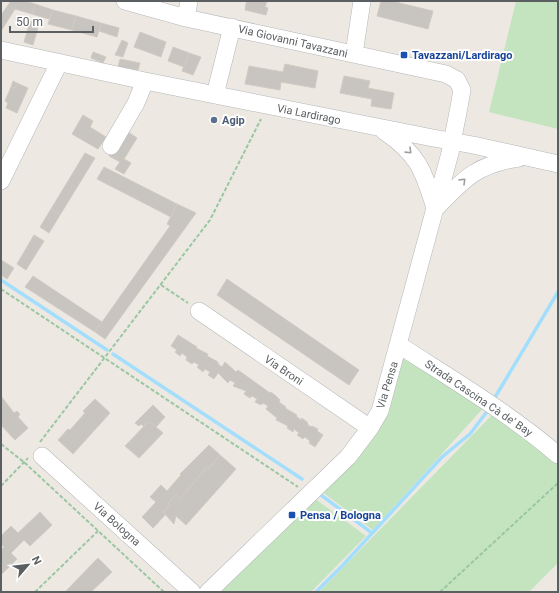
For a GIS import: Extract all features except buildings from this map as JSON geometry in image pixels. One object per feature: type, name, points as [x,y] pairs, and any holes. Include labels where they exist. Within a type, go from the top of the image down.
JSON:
[{"type":"street","name":"Via Giovanni Tavazzani","points":[[125,1],[186,18],[446,74],[457,80],[462,90],[452,141]]},
{"type":"street","points":[[186,18],[189,1]]},
{"type":"street","name":"Via Giovanni Tavazzani","points":[[354,54],[362,1]]},
{"type":"street","name":"Via Giovanni Tavazzani","points":[[215,95],[232,27]]},
{"type":"street","name":"Via Lardirago","points":[[1,50],[145,82],[215,95],[260,111],[378,128],[452,141],[558,164]]},
{"type":"street","points":[[1,181],[59,63]]},
{"type":"street","points":[[111,146],[136,103],[145,82]]},
{"type":"street","points":[[378,128],[399,141],[414,156],[425,174],[435,209],[467,176],[487,165],[527,157]]},
{"type":"street","name":"Via Pensa","points":[[208,592],[348,457],[380,412],[452,141]]},
{"type":"street","name":"Via Broni","points":[[199,311],[370,428]]},
{"type":"street","name":"Strada Cascina Cà de' Bay","points":[[399,345],[504,413],[537,437],[558,455]]},
{"type":"street","name":"Via Bologna","points":[[37,452],[192,592]]},
{"type":"path","points":[[1,486],[37,452],[106,357],[210,220],[260,111],[269,120]]},
{"type":"path","points":[[161,285],[199,311]]},
{"type":"path","points":[[1,289],[106,357],[308,495]]},
{"type":"path","points":[[1,444],[24,463],[164,592]]},
{"type":"path","points":[[440,592],[558,484]]},
{"type":"path","points":[[35,592],[98,531]]},
{"type":"green space","points":[[516,1],[558,1],[558,129],[489,112]]},
{"type":"green space","points":[[402,350],[486,405],[373,530],[321,491],[357,455]]},
{"type":"green space","points":[[494,413],[558,460],[558,563],[529,592],[319,592]]},
{"type":"green space","points":[[314,498],[366,536],[311,592],[217,592]]},
{"type":"waterway","points":[[1,280],[107,350]]},
{"type":"waterway","points":[[494,399],[558,292]]},
{"type":"waterway","points":[[113,354],[302,479]]},
{"type":"waterway","points":[[316,592],[343,565],[442,457],[470,434],[489,409]]},
{"type":"waterway","points":[[321,495],[372,533]]},
{"type":"place","name":"Tavazzani/Lardirago","points":[[404,55]]},
{"type":"place","name":"Agip","points":[[214,120]]},
{"type":"place","name":"Pensa / Bologna","points":[[292,515]]}]
